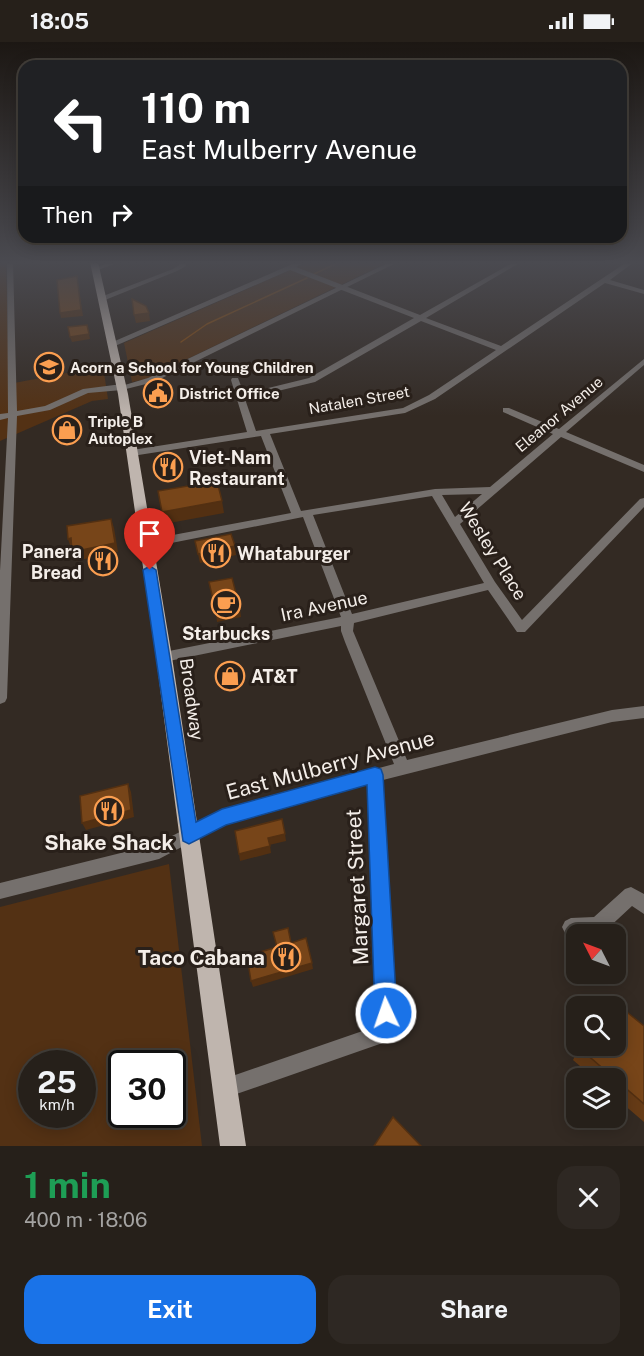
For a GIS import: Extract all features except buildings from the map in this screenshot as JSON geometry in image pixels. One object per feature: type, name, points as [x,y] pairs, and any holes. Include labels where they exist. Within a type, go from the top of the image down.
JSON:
[{"type":"main road","name":"Broadway","points":[[105,314],[122,387],[164,657],[233,1146]]},
{"type":"street","points":[[0,699],[13,414],[11,314]]},
{"type":"street","points":[[112,344],[182,314]]},
{"type":"street","points":[[0,417],[47,408],[86,391],[122,387],[151,380],[288,314]]},
{"type":"street","points":[[409,314],[501,349]]},
{"type":"street","points":[[240,398],[312,380],[428,314]]},
{"type":"street","name":"Natalen Street","points":[[252,434],[405,410],[426,401],[554,314]]},
{"type":"street","name":"Eleanor Avenue","points":[[455,523],[644,360]]},
{"type":"street","points":[[132,453],[252,434],[235,380]]},
{"type":"street","points":[[506,410],[644,470]]},
{"type":"street","points":[[264,432],[348,620],[347,631],[351,642],[403,768]]},
{"type":"street","points":[[146,544],[302,514],[435,492],[493,490]]},
{"type":"street","name":"Wesley Place","points":[[435,492],[491,585],[521,629],[644,501]]},
{"type":"street","name":"Ira Avenue","points":[[164,657],[348,620],[491,585]]},
{"type":"street","name":"East Mulberry Avenue","points":[[0,891],[159,851],[222,817],[403,768],[612,716],[644,712]]},
{"type":"street","name":"Margaret Street","points":[[225,1088],[387,1032],[375,775]]},
{"type":"street","points":[[602,924],[638,900]]},
{"type":"shaded area","points":[[0,314],[7,314],[9,384],[103,366],[108,399],[92,401],[0,441]]},
{"type":"shaded area","points":[[191,314],[281,314],[146,379],[132,382],[124,343]]},
{"type":"shaded area","points":[[169,864],[202,1146],[0,1146],[0,907]]},
{"type":"waterway","points":[[181,342],[207,324],[230,314]]},
{"type":"place","name":"Acorn a School for Young Children","points":[[49,367]]},
{"type":"place","name":"District Office","points":[[158,393]]},
{"type":"place","name":"Triple B Autoplex","points":[[67,430]]},
{"type":"place","name":"Viet-Nam Restaurant","points":[[168,467]]},
{"type":"place","name":"Whataburger","points":[[216,553]]},
{"type":"place","name":"Panera Bread","points":[[103,561]]},
{"type":"place","name":"Starbucks","points":[[226,604]]},
{"type":"place","name":"AT&T","points":[[230,676]]},
{"type":"place","name":"Shake Shack","points":[[109,811]]},
{"type":"place","name":"Taco Cabana","points":[[286,957]]},
{"type":"route","points":[[150,570],[189,835],[222,817],[375,775],[386,1013]]}]
